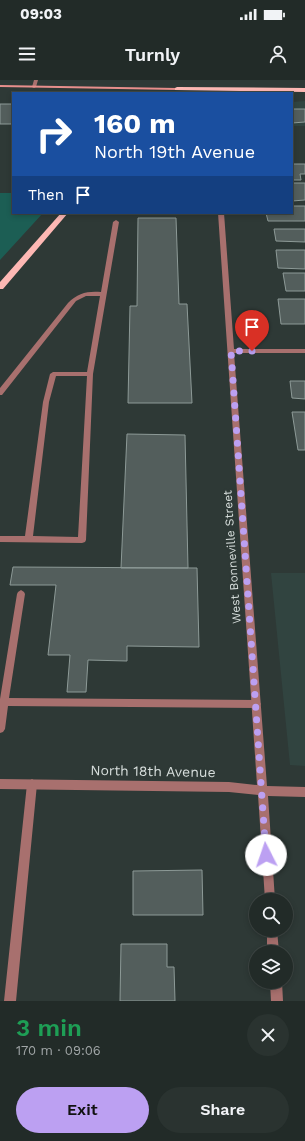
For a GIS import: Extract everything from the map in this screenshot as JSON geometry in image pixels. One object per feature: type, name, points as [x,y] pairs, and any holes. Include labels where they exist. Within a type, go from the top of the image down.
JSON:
[{"type":"main road","points":[[0,86],[212,91],[305,90]]},
{"type":"main road","points":[[0,287],[64,214]]},
{"type":"street","points":[[34,87],[36,80]]},
{"type":"street","name":"West Bonneville Street","points":[[221,214],[269,893]]},
{"type":"street","points":[[0,539],[82,540],[90,374],[116,222]]},
{"type":"street","points":[[0,393],[70,304],[78,296],[87,293],[104,294]]},
{"type":"street","points":[[231,351],[305,351]]},
{"type":"street","points":[[29,539],[46,402],[53,374],[90,374]]},
{"type":"street","points":[[0,729],[21,594]]},
{"type":"street","points":[[4,702],[256,704]]},
{"type":"street","name":"North 18th Avenue","points":[[0,784],[229,787],[262,789],[278,792],[305,792]]},
{"type":"street","points":[[10,1001],[32,784]]},
{"type":"street","points":[[276,989],[277,1001]]},
{"type":"shaded area","points":[[305,101],[305,126],[293,126],[293,102]]},
{"type":"shaded area","points":[[271,573],[305,573],[305,766],[290,765]]},
{"type":"green space","points":[[0,193],[12,193],[12,214],[42,214],[0,260]]},
{"type":"building","points":[[0,104],[12,104],[12,124],[0,124]]},
{"type":"building","points":[[293,109],[305,109],[305,122],[293,123]]},
{"type":"building","points":[[293,164],[305,164],[305,174],[300,174],[301,180],[293,180]]},
{"type":"building","points":[[293,183],[305,183],[305,200],[293,201]]},
{"type":"building","points":[[293,206],[305,206],[305,221],[268,221],[266,214],[293,214]]},
{"type":"building","points":[[138,218],[176,218],[179,304],[187,304],[192,403],[128,403],[130,306],[137,306]]},
{"type":"building","points":[[274,229],[305,229],[305,242],[276,241]]},
{"type":"building","points":[[276,250],[305,250],[305,269],[278,268]]},
{"type":"building","points":[[283,273],[305,273],[305,291],[286,291]]},
{"type":"building","points":[[278,299],[305,299],[305,324],[281,324]]},
{"type":"building","points":[[290,381],[305,381],[305,399],[292,398]]},
{"type":"building","points":[[292,412],[305,412],[305,450],[298,450]]},
{"type":"building","points":[[127,434],[185,435],[188,568],[121,568]]},
{"type":"building","points":[[13,567],[197,568],[199,647],[127,646],[127,661],[88,660],[86,692],[67,692],[70,655],[48,655],[56,585],[10,585]]},
{"type":"building","points":[[202,870],[203,915],[133,915],[133,871]]},
{"type":"building","points":[[121,944],[167,944],[167,967],[174,967],[175,1001],[120,1001]]},
{"type":"route","points":[[252,351],[231,351],[266,855]]}]
